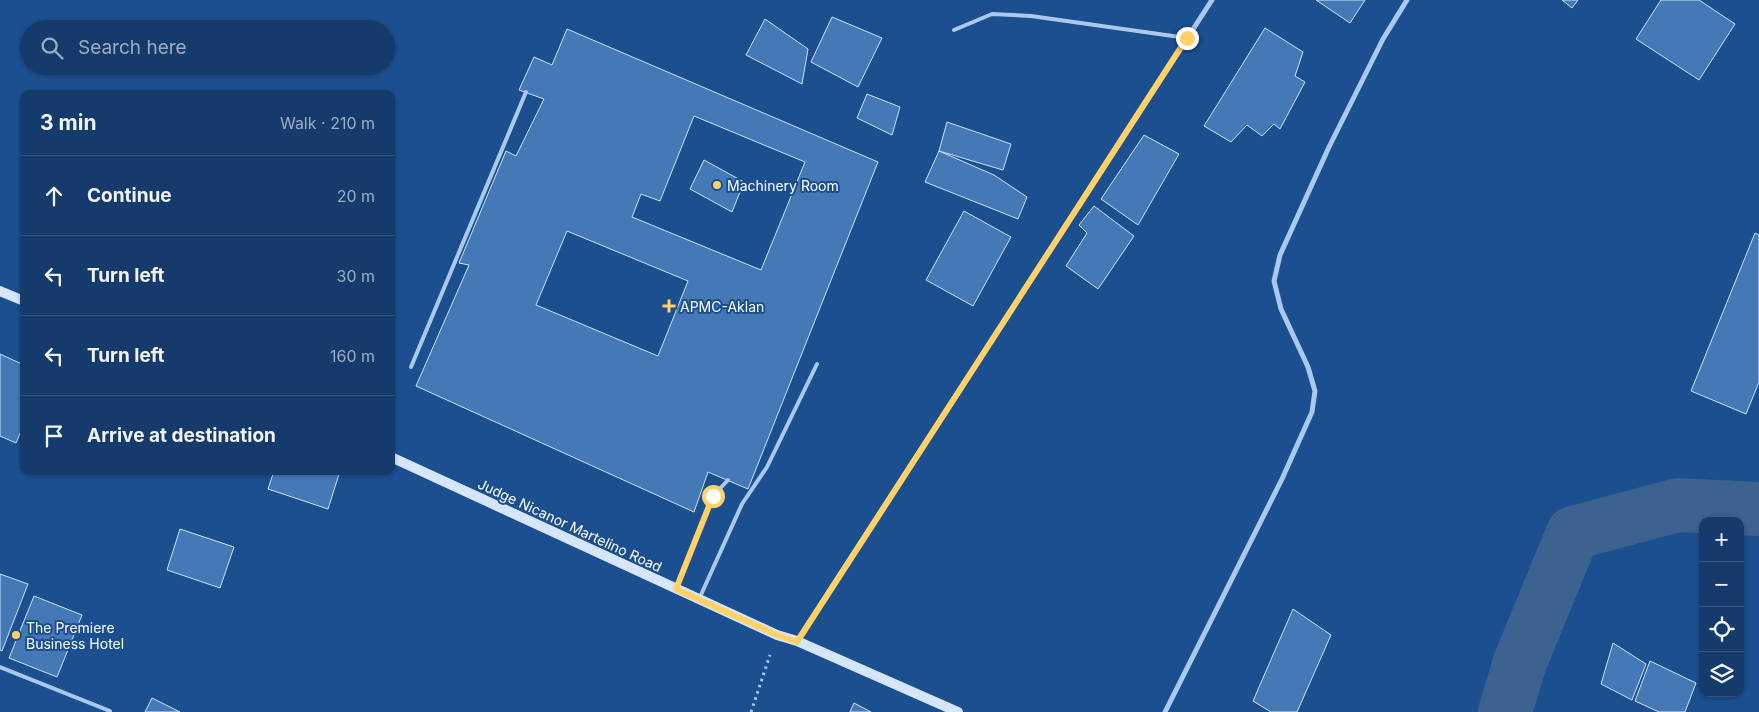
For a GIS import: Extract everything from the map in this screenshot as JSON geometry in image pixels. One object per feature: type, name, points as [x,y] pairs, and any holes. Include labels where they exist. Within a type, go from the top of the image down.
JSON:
[{"type":"main road","points":[[0,291],[20,299]]},
{"type":"main road","name":"Judge Nicanor Martelino Road","points":[[395,459],[777,635],[958,712]]},
{"type":"street","points":[[797,642],[1212,0]]},
{"type":"street","points":[[1165,712],[1282,479],[1312,412],[1315,391],[1308,367],[1281,310],[1274,281],[1280,255],[1329,147],[1383,39],[1408,0]]},
{"type":"lane","points":[[954,30],[992,14],[1031,16],[1187,38]]},
{"type":"lane","points":[[411,367],[526,92]]},
{"type":"lane","points":[[700,599],[742,504],[767,467],[817,364]]},
{"type":"lane","points":[[676,589],[713,496],[728,480]]},
{"type":"lane","points":[[0,667],[110,711]]},
{"type":"path","points":[[751,712],[777,635]]},
{"type":"building","points":[[1316,0],[1365,0],[1350,23]]},
{"type":"building","points":[[1562,0],[1578,0],[1572,8]]},
{"type":"building","points":[[1661,0],[1699,0],[1735,24],[1699,80],[1636,39]]},
{"type":"building","points":[[832,17],[882,38],[858,87],[811,62]]},
{"type":"building","points":[[765,19],[808,49],[802,84],[746,55]]},
{"type":"building","points":[[1265,28],[1303,52],[1295,76],[1305,82],[1280,129],[1274,124],[1262,136],[1247,125],[1231,142],[1204,126]]},
{"type":"building","points":[[567,29],[878,162],[748,489],[708,472],[694,512],[416,386],[469,265],[459,263],[506,151],[516,156],[544,99],[519,90],[534,57],[552,65]],"holes":[[[567,231],[688,281],[658,356],[536,305]]]},
{"type":"building","points":[[867,94],[900,107],[892,135],[857,118]]},
{"type":"building","points":[[694,116],[805,162],[761,270],[632,217],[641,194],[660,201]]},
{"type":"building","points":[[947,122],[1011,144],[1003,170],[939,151]]},
{"type":"building","points":[[1144,135],[1179,154],[1138,225],[1101,199]]},
{"type":"building","points":[[939,151],[994,175],[1027,197],[1018,219],[925,182]]},
{"type":"building","name":"Machinery Room","points":[[704,160],[744,182],[732,212],[690,189]]},
{"type":"building","points":[[1094,206],[1134,236],[1098,289],[1066,266],[1087,233],[1079,225]]},
{"type":"building","points":[[964,211],[1011,237],[973,306],[926,280]]},
{"type":"building","points":[[1755,233],[1759,235],[1759,382],[1746,414],[1691,391]]},
{"type":"building","points":[[0,354],[20,363],[20,434],[16,443],[0,436]]},
{"type":"building","points":[[273,475],[339,475],[328,509],[268,489]]},
{"type":"building","points":[[180,529],[234,547],[220,588],[167,570]]},
{"type":"building","points":[[0,574],[28,584],[2,651],[0,650]]},
{"type":"building","points":[[34,596],[82,615],[57,677],[9,658]]},
{"type":"building","points":[[1293,609],[1331,635],[1297,712],[1271,712],[1253,701]]},
{"type":"building","points":[[1613,643],[1646,664],[1632,700],[1601,684]]},
{"type":"building","points":[[1650,661],[1696,683],[1685,712],[1659,712],[1635,701]]},
{"type":"building","points":[[152,698],[180,712],[145,712]]},
{"type":"building","points":[[854,703],[871,712],[850,712]]},
{"type":"waterway","points":[[1505,712],[1520,662],[1573,533],[1678,505],[1759,509]]},
{"type":"place","name":"Machinery Room","points":[[717,185]]},
{"type":"place","name":"APMC-Aklan","points":[[669,306]]},
{"type":"place","name":"The Premiere Business Hotel","points":[[16,635]]},
{"type":"route","points":[[713,496],[676,589],[777,635],[797,642],[1187,38]]}]
